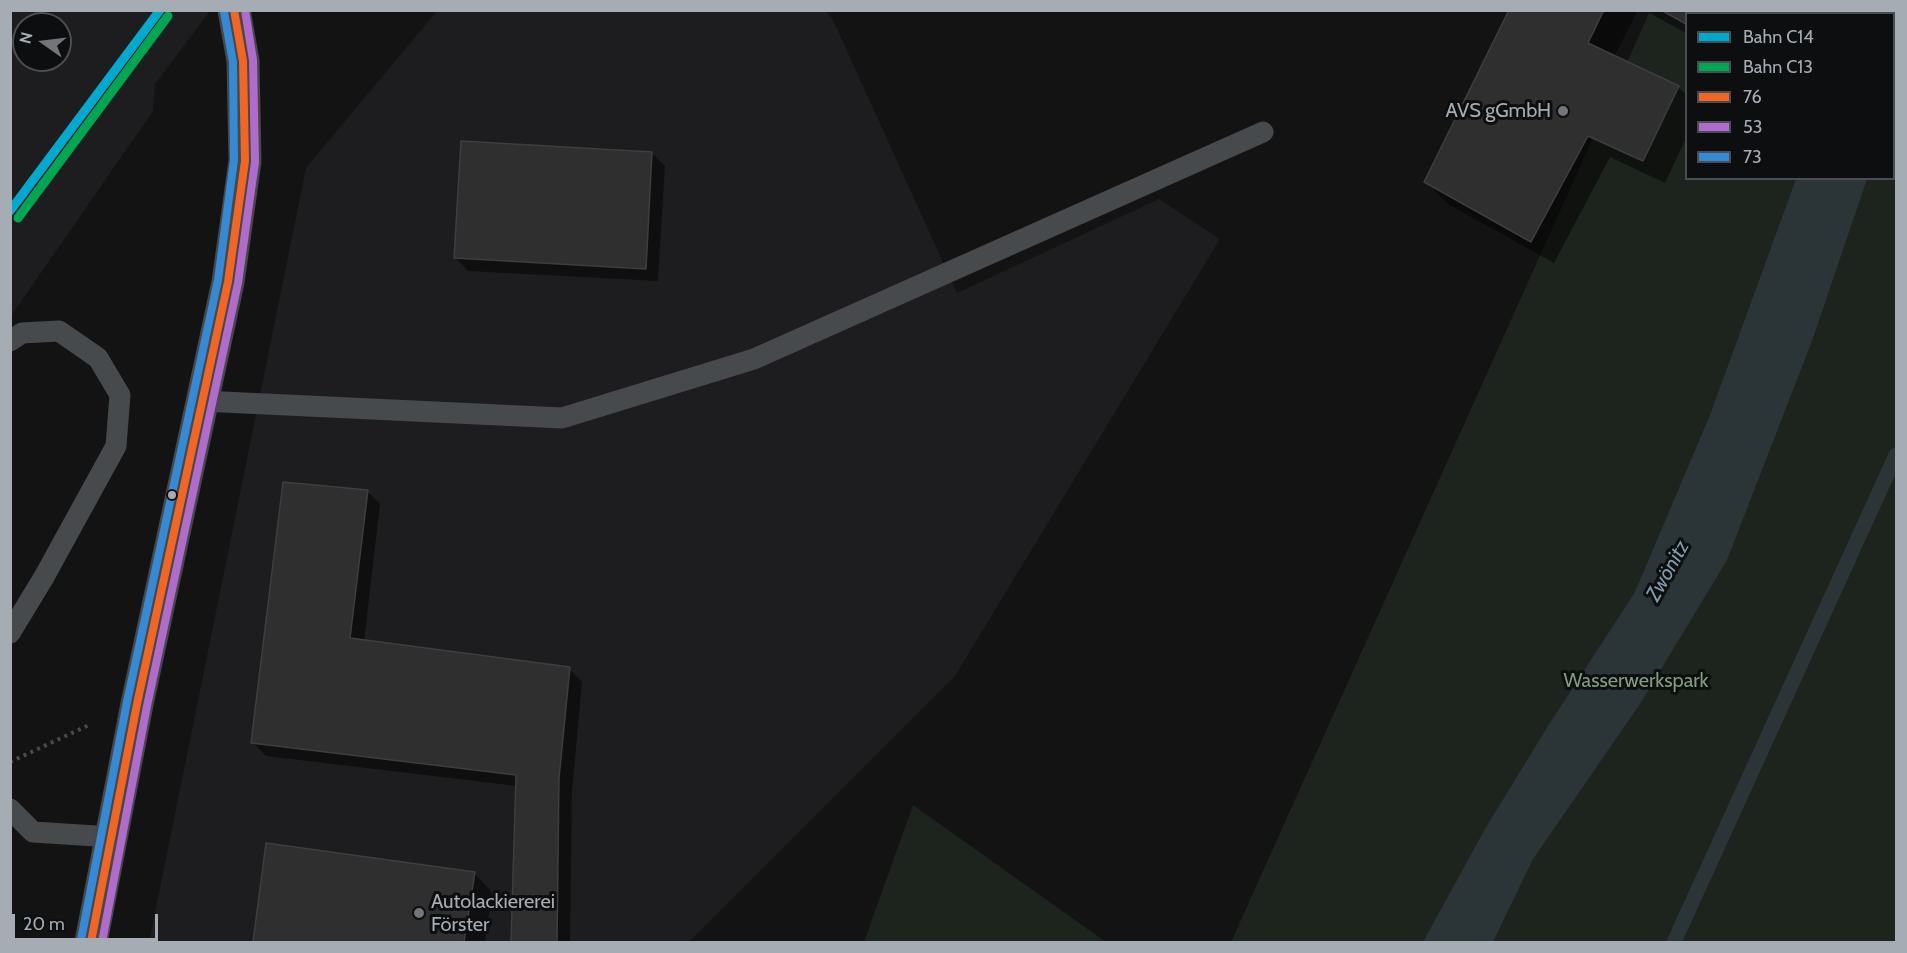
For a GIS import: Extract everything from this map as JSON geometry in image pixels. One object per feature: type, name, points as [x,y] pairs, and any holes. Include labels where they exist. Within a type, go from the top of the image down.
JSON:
[{"type":"main road","points":[[91,942],[136,704],[228,282],[244,160],[243,61],[234,10]]},
{"type":"lane","points":[[202,401],[562,418],[754,359],[1263,132]]},
{"type":"lane","points":[[10,341],[22,333],[59,331],[98,358],[120,395],[116,446],[44,577],[10,633]]},
{"type":"lane","points":[[10,808],[33,832]]},
{"type":"lane","points":[[10,831],[112,837]]},
{"type":"path","points":[[10,762],[136,704]]},
{"type":"shaded area","points":[[11,10],[210,11],[155,84],[153,111],[11,316]]},
{"type":"shaded area","points":[[437,11],[826,11],[833,20],[957,293],[1159,199],[1220,239],[955,676],[689,942],[149,942],[306,168]]},
{"type":"green space","name":"Wasserwerkspark","points":[[1650,11],[1896,11],[1896,942],[1231,942]]},
{"type":"green space","points":[[913,805],[1106,942],[864,942]]},
{"type":"water","points":[[1896,11],[1895,96],[1895,12],[1850,12]]},
{"type":"water","name":"Zwönitz","points":[[1796,180],[1867,180],[1812,341],[1727,560],[1640,704],[1533,859],[1493,942],[1423,942],[1485,829],[1548,726],[1635,592],[1710,415]]},
{"type":"building","name":"AVS gGmbH","points":[[1509,10],[1604,10],[1588,43],[1679,86],[1643,161],[1588,136],[1531,242],[1424,182]]},
{"type":"building","points":[[1661,10],[1716,10],[1715,12],[1685,12],[1685,23]]},
{"type":"building","points":[[461,141],[652,152],[646,269],[454,258]]},
{"type":"building","points":[[283,482],[368,490],[350,638],[570,667],[559,778],[557,942],[511,942],[516,775],[251,743]]},
{"type":"building","points":[[266,843],[475,872],[464,942],[253,942]]},
{"type":"waterway","points":[[1674,942],[1896,455]]},
{"type":"rail line","name":"C14","points":[[10,211],[160,10]]},
{"type":"rail line","name":"C13","points":[[18,218],[168,16]]},
{"type":"transit line","name":"76","points":[[91,942],[137,704],[228,282],[245,161],[243,61],[234,10]]},
{"type":"transit line","name":"53","points":[[102,942],[147,706],[238,283],[255,162],[253,60],[245,10]]},
{"type":"transit line","name":"73","points":[[81,940],[127,702],[218,280],[234,160],[233,62],[224,12]]},
{"type":"place","name":"AVS gGmbH","points":[[1563,111]]},
{"type":"place","name":"Autolackiererei Förster","points":[[419,913]]}]
